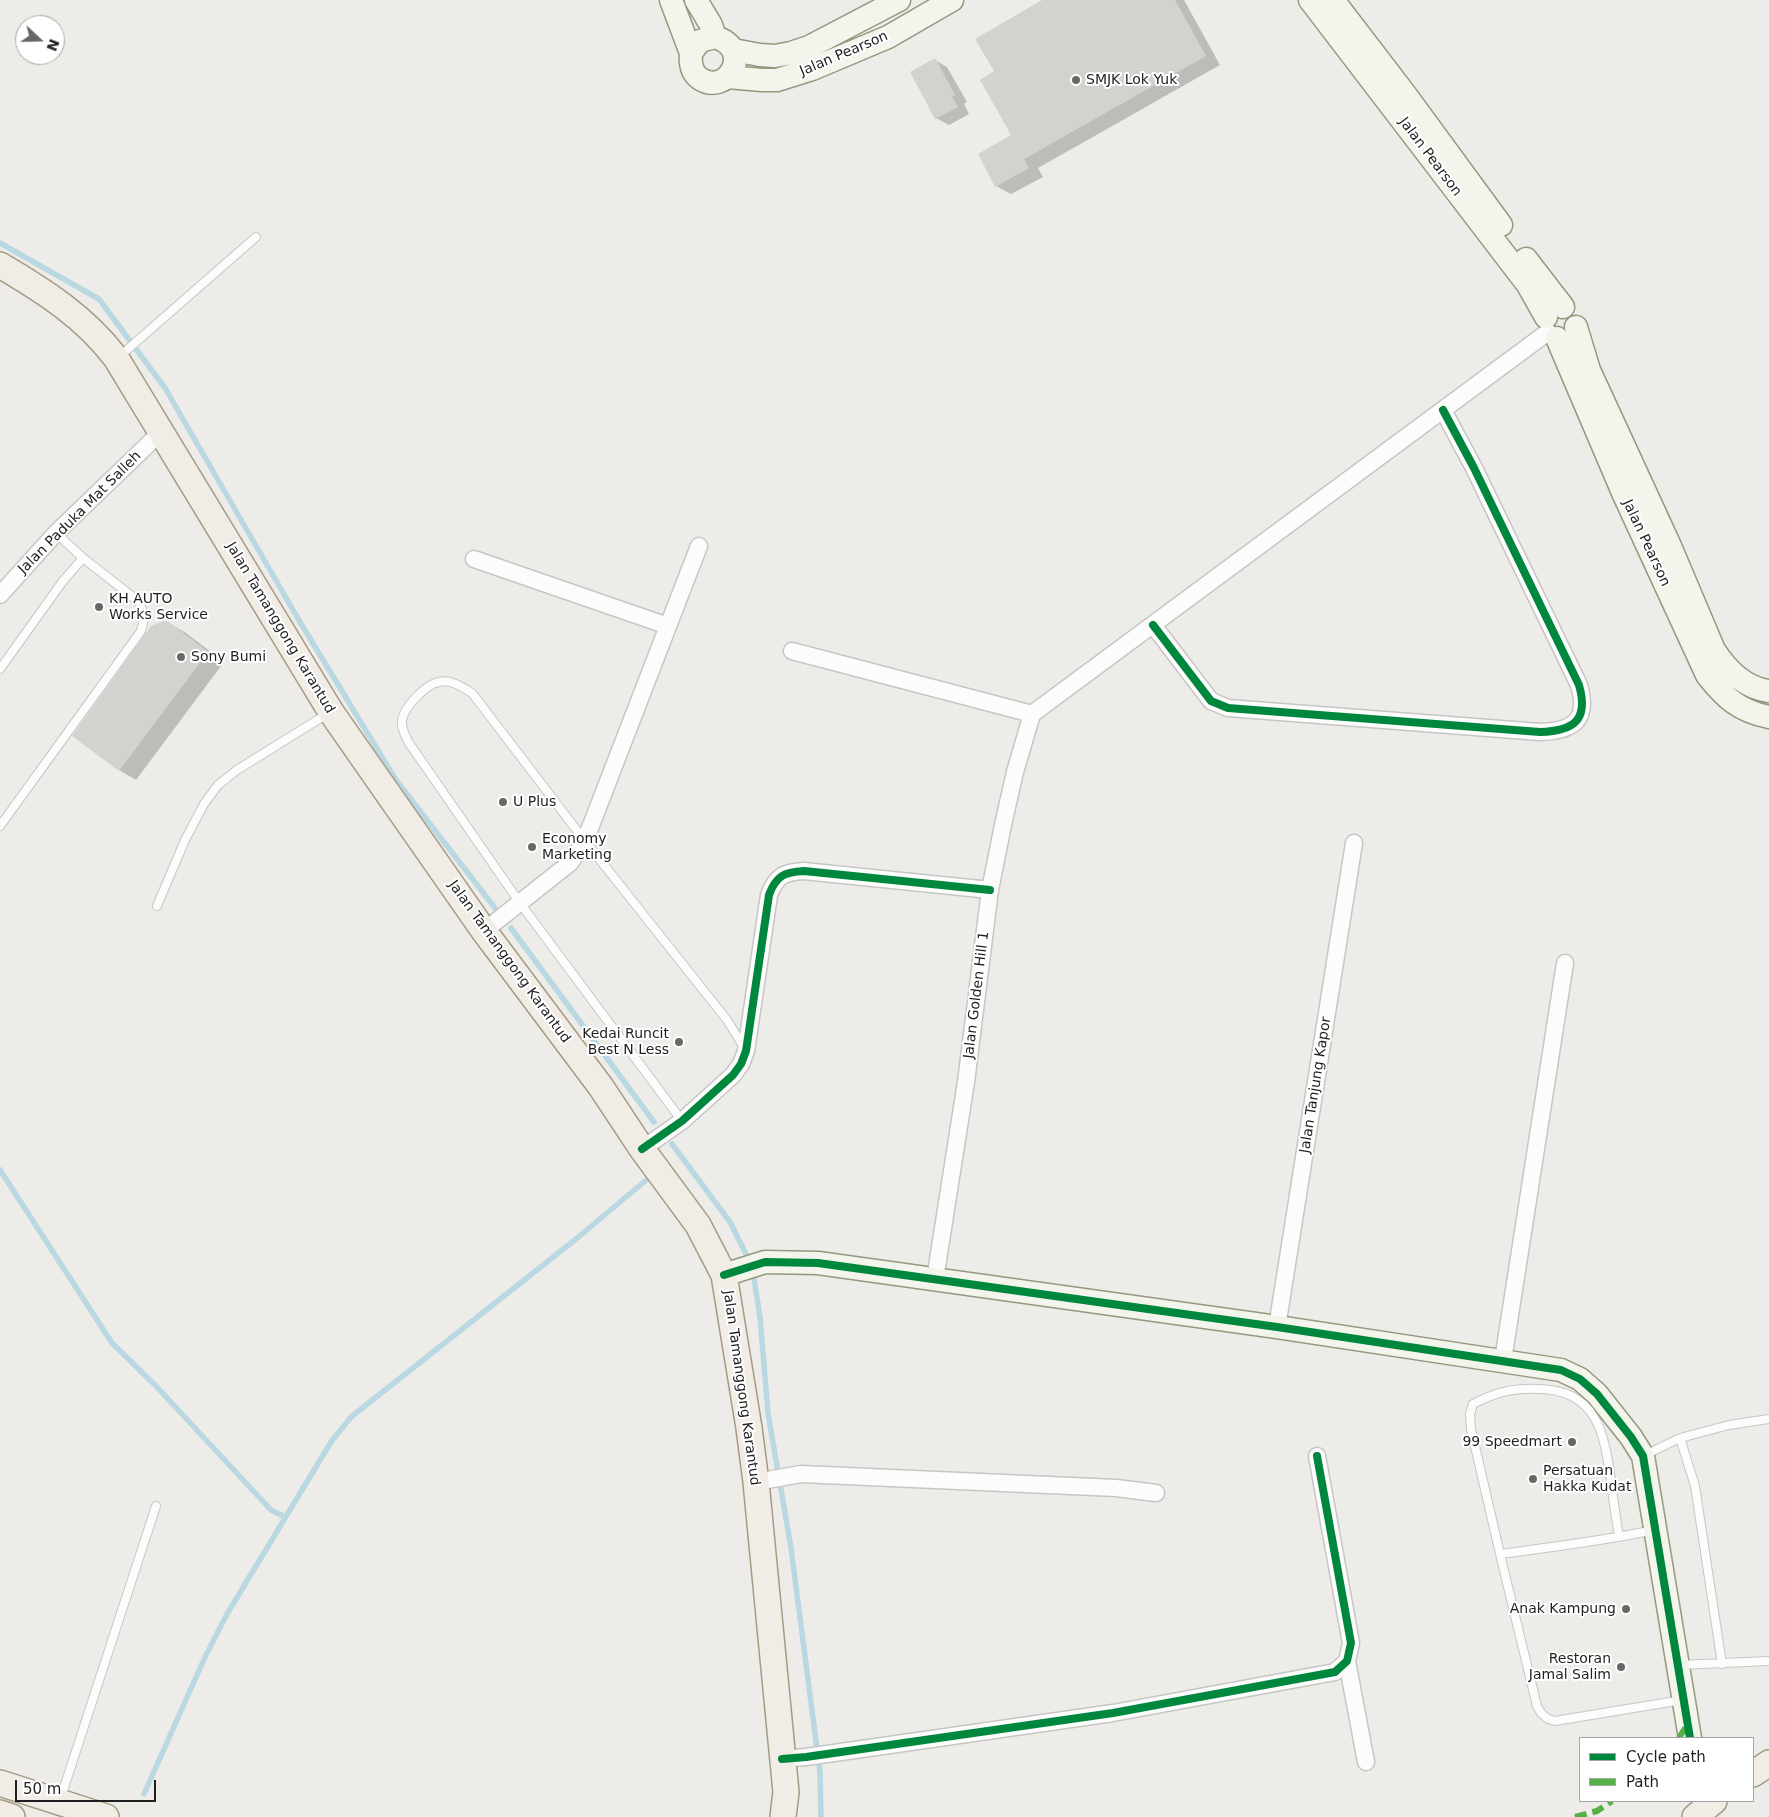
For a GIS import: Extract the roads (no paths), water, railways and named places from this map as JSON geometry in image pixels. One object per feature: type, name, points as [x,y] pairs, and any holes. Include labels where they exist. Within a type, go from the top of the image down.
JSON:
[{"type":"main road","points":[[671,0],[691,53],[690,61],[696,75],[701,79],[715,82],[728,76],[735,64],[733,50],[729,44],[715,37],[700,41],[691,53]]},
{"type":"main road","points":[[696,0],[711,25],[715,37]]},
{"type":"main road","name":"Jalan Pearson","points":[[733,50],[775,56],[791,53],[809,47],[899,0]]},
{"type":"main road","name":"Jalan Pearson","points":[[728,76],[777,80],[812,69],[888,36],[952,0]]},
{"type":"main road","name":"Jalan Pearson","points":[[1310,0],[1528,285],[1554,324],[1624,495],[1707,675],[1722,694],[1738,707],[1769,717]]},
{"type":"main road","name":"Jalan Pearson","points":[[1333,0],[1554,324]]},
{"type":"main road","name":"Jalan Tamanggong Karantud","points":[[0,265],[43,291],[80,318],[116,358],[331,712],[484,931],[601,1087],[642,1149],[698,1225],[724,1274],[749,1428],[764,1480],[803,1757],[786,1792],[782,1817]]},
{"type":"main road","name":"Jalan Pearson","points":[[1554,324],[1569,309],[1576,317],[1576,327],[1589,370],[1670,546],[1714,650],[1723,664],[1735,676],[1749,685],[1769,691]]},
{"type":"main road","points":[[724,1274],[765,1262],[818,1264],[1503,1360],[1561,1370],[1580,1379],[1597,1394],[1631,1437],[1643,1456],[1690,1737]]},
{"type":"main road","points":[[1754,1773],[1769,1762]]},
{"type":"main road","points":[[0,1783],[106,1817]]},
{"type":"main road","name":"Jalan Tamanggong Karantud","points":[[786,1792],[794,1817]]},
{"type":"main road","points":[[1695,1817],[1713,1802]]},
{"type":"main road","points":[[0,1813],[12,1817]]},
{"type":"street","points":[[792,650],[1032,714],[1443,410],[1554,324]]},
{"type":"street","points":[[1153,625],[1212,700],[1220,706],[1228,708],[1540,732],[1568,728],[1577,720],[1582,710],[1583,699],[1579,685],[1474,468],[1443,410]]},
{"type":"street","name":"Jalan Paduka Mat Salleh","points":[[0,596],[56,533],[161,432]]},
{"type":"street","points":[[484,931],[570,863],[585,841],[699,546]]},
{"type":"street","points":[[474,559],[668,626]]},
{"type":"street","name":"Jalan Golden Hill 1","points":[[935,1279],[966,1082],[990,890],[1002,825],[1032,714]]},
{"type":"street","name":"Jalan Tanjung Kapor","points":[[1277,1327],[1354,843]]},
{"type":"street","points":[[642,1149],[682,1121],[733,1075],[741,1064],[746,1051],[769,895],[773,885],[781,876],[791,872],[804,871],[990,890]]},
{"type":"street","points":[[1503,1360],[1565,963]]},
{"type":"street","points":[[803,1757],[1113,1713],[1336,1672],[1347,1661],[1351,1643],[1317,1456]]},
{"type":"street","points":[[764,1480],[801,1474],[1116,1488],[1156,1493]]},
{"type":"street","points":[[1347,1661],[1366,1762]]},
{"type":"lane","points":[[116,358],[148,333],[256,237]]},
{"type":"lane","points":[[0,826],[141,631],[143,624],[143,608],[138,602],[83,558],[56,533]]},
{"type":"lane","points":[[0,669],[63,581],[83,558]]},
{"type":"lane","points":[[682,1121],[520,903],[406,736],[402,720],[407,708],[417,696],[438,682],[450,682],[472,694],[585,841],[727,1020],[746,1051]]},
{"type":"lane","points":[[157,906],[185,840],[204,804],[218,784],[237,770],[331,712]]},
{"type":"lane","points":[[1619,1537],[1607,1452],[1600,1427],[1581,1402],[1568,1393],[1556,1390],[1517,1388],[1488,1396],[1473,1404],[1470,1414],[1475,1448],[1537,1706],[1541,1714],[1555,1721],[1684,1700]]},
{"type":"lane","points":[[1643,1456],[1680,1438],[1729,1424],[1769,1420]]},
{"type":"lane","points":[[1680,1438],[1695,1486],[1722,1664]]},
{"type":"lane","points":[[59,1802],[156,1506]]},
{"type":"lane","points":[[1500,1554],[1656,1530]]},
{"type":"lane","points":[[1678,1665],[1769,1661]]},
{"type":"waterway","points":[[0,243],[99,299],[165,388],[300,622],[396,780],[495,908]]},
{"type":"waterway","points":[[511,928],[654,1122]]},
{"type":"waterway","points":[[672,1144],[730,1222],[746,1254]]},
{"type":"waterway","points":[[0,1170],[112,1343],[155,1385],[271,1510],[285,1517]]},
{"type":"waterway","points":[[144,1794],[205,1657],[227,1614],[331,1442],[351,1417],[576,1239],[651,1176]]},
{"type":"waterway","points":[[754,1279],[760,1317],[768,1413],[791,1548],[820,1772],[821,1817]]},
{"type":"place","name":"SMJK Lok Yuk","points":[[1076,80]]},
{"type":"place","name":"KH AUTO Works Service","points":[[99,607]]},
{"type":"place","name":"Sony Bumi","points":[[181,657]]},
{"type":"place","name":"U Plus","points":[[503,802]]},
{"type":"place","name":"Economy Marketing","points":[[532,847]]},
{"type":"place","name":"Kedai Runcit Best N Less","points":[[679,1042]]},
{"type":"place","name":"99 Speedmart","points":[[1572,1442]]},
{"type":"place","name":"Persatuan Hakka Kudat","points":[[1533,1479]]},
{"type":"place","name":"Anak Kampung","points":[[1626,1609]]},
{"type":"place","name":"Restoran Jamal Salim","points":[[1621,1667]]}]
